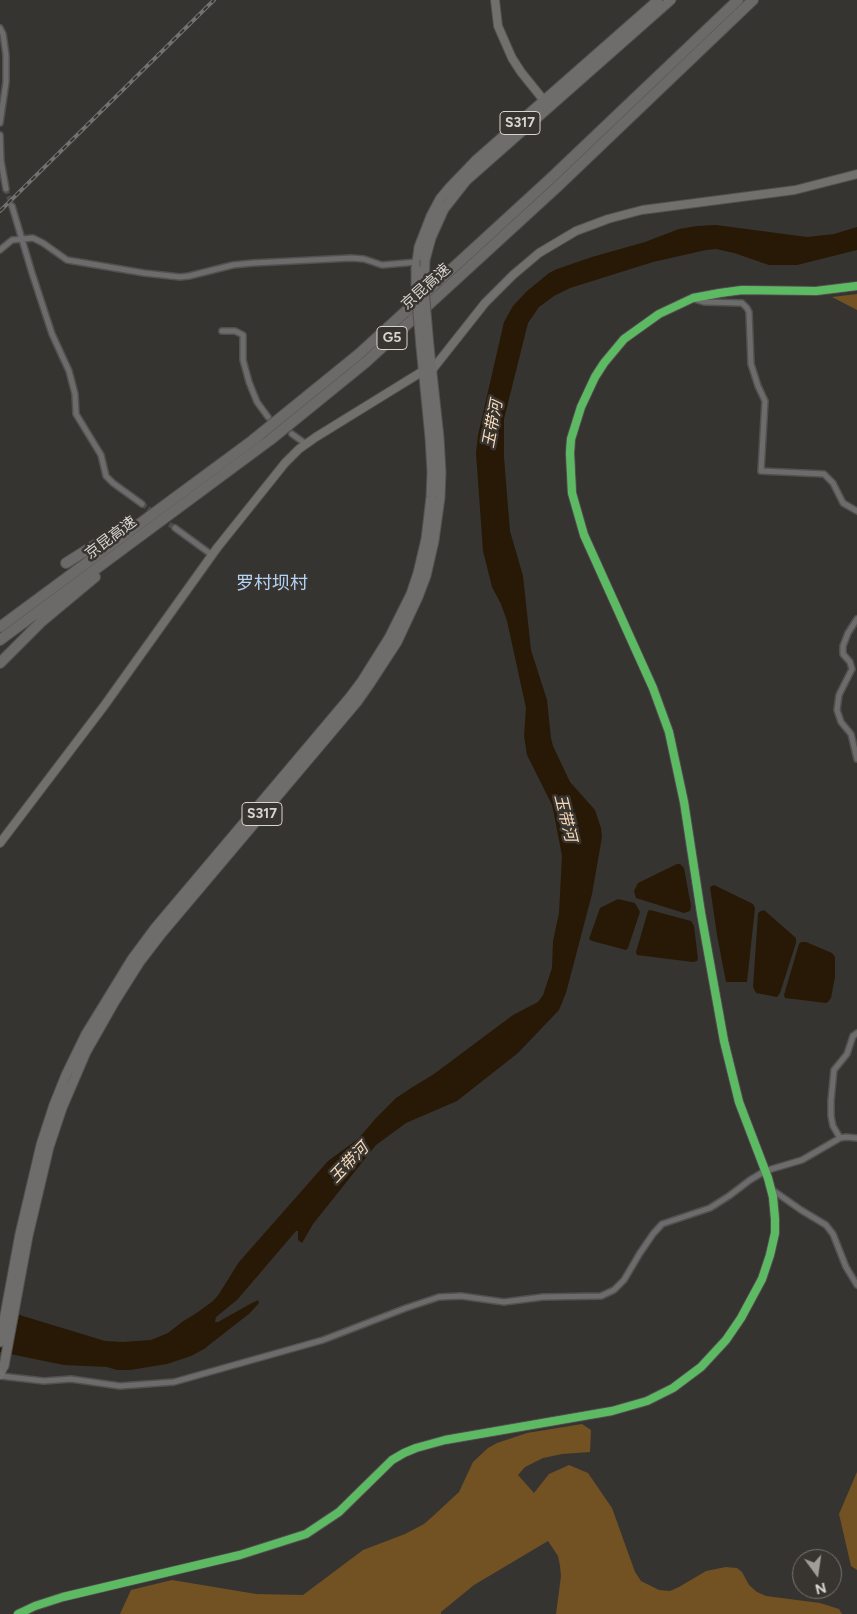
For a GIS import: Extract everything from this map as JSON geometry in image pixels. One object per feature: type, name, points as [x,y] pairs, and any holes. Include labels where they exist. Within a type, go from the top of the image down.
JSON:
[{"type":"highway","name":"京昆高速","points":[[0,627],[264,432],[359,354],[550,179],[738,0]]},
{"type":"highway","name":"京昆高速","points":[[0,640],[264,444],[366,362],[557,187],[753,0]]},
{"type":"highway","points":[[66,563],[214,468]]},
{"type":"highway","points":[[0,664],[40,622],[182,504]]},
{"type":"main road","name":"S317","points":[[4,1366],[29,1195],[54,1105],[78,1048],[138,950],[350,697],[377,658],[404,610],[423,554],[431,497],[432,456],[428,371],[416,296],[419,264],[438,220],[447,203],[481,167],[658,0]]},
{"type":"main road","name":"S317","points":[[547,104],[671,0]]},
{"type":"main road","name":"S317","points":[[0,1342],[18,1269]]},
{"type":"street","points":[[494,0],[498,26],[512,58],[547,104]]},
{"type":"street","points":[[0,28],[3,34],[6,55],[6,82],[0,123]]},
{"type":"street","points":[[0,135],[1,160],[6,189]]},
{"type":"street","points":[[0,843],[104,706],[212,555],[284,463],[306,444],[357,411],[428,371],[512,275],[539,253],[576,231],[629,213],[795,190],[857,174]]},
{"type":"street","points":[[12,206],[52,334],[69,371],[75,394],[76,414],[101,455],[106,476],[142,504]]},
{"type":"street","points":[[0,250],[12,240],[22,238],[36,239],[67,260],[167,276],[189,276],[240,264],[351,258],[382,264],[419,264]]},
{"type":"street","points":[[18,1614],[63,1597],[240,1555],[306,1534],[339,1512],[392,1460],[416,1448],[445,1440],[619,1409],[647,1401],[673,1388],[690,1376],[713,1355],[734,1329],[752,1300],[768,1263],[774,1240],[775,1207],[765,1171],[739,1102],[724,1041],[684,802],[669,732],[649,679],[584,535],[574,503],[570,470],[571,439],[587,393],[604,362],[624,339],[659,314],[693,298],[720,293],[742,290],[816,291],[857,286]]},
{"type":"street","points":[[693,298],[704,302],[742,303],[749,312],[751,364],[758,386],[766,401],[761,471],[824,474],[833,482],[843,503],[857,511]]},
{"type":"street","points":[[222,331],[236,331],[243,335],[243,360],[249,382],[257,402],[268,417]]},
{"type":"street","points":[[292,434],[306,444]]},
{"type":"street","points":[[175,528],[212,555]]},
{"type":"street","points":[[857,619],[848,633],[843,646],[844,654],[850,662],[852,669],[839,696],[837,710],[841,722],[850,734],[857,759]]},
{"type":"street","points":[[840,1138],[833,1126],[831,1116],[834,1070],[847,1054],[853,1036],[857,1033]]},
{"type":"street","points":[[4,1366],[0,1376],[44,1381],[71,1380],[120,1386],[174,1382],[323,1340],[439,1297],[461,1296],[504,1302],[543,1297],[601,1296],[614,1290],[624,1280],[640,1253],[662,1224],[710,1208],[765,1171],[802,1160],[840,1138],[846,1136],[857,1138]]},
{"type":"street","points":[[771,1189],[826,1225],[833,1234],[846,1267],[857,1285]]},
{"type":"shaded area","points":[[857,294],[857,310],[832,297]]},
{"type":"shaded area","points":[[582,1424],[591,1430],[590,1452],[562,1454],[543,1458],[525,1467],[518,1475],[534,1493],[549,1474],[569,1465],[588,1473],[612,1508],[635,1572],[641,1581],[659,1590],[670,1591],[706,1571],[726,1567],[737,1568],[742,1572],[749,1585],[757,1592],[766,1596],[820,1603],[839,1609],[842,1614],[556,1614],[561,1576],[560,1566],[558,1556],[548,1541],[474,1585],[441,1612],[441,1614],[120,1614],[131,1590],[172,1580],[256,1594],[303,1595],[363,1550],[405,1534],[424,1524],[459,1492],[473,1462],[488,1448],[527,1433]]},
{"type":"shaded area","points":[[857,1472],[857,1570],[851,1566],[839,1514]]},
{"type":"water","name":"玉带河","points":[[716,225],[807,237],[834,234],[857,227],[857,250],[797,265],[769,265],[734,253],[716,249],[706,250],[653,262],[570,288],[554,296],[539,307],[528,323],[504,419],[504,457],[510,531],[523,576],[531,650],[547,700],[551,738],[570,782],[595,810],[602,837],[592,894],[566,993],[559,1010],[518,1053],[457,1101],[406,1123],[376,1145],[313,1224],[302,1243],[298,1240],[298,1231],[296,1231],[237,1300],[216,1317],[215,1322],[258,1300],[259,1303],[250,1313],[204,1349],[191,1356],[167,1364],[130,1370],[64,1365],[0,1352],[0,1309],[105,1341],[151,1340],[168,1333],[213,1301],[239,1262],[328,1161],[358,1139],[396,1098],[434,1074],[513,1015],[538,1002],[543,995],[552,968],[553,941],[559,913],[562,856],[552,805],[527,755],[524,736],[526,708],[507,621],[492,587],[483,551],[476,453],[478,435],[504,322],[513,306],[526,292],[549,273],[557,269],[645,242],[679,229]]},
{"type":"water","points":[[677,864],[684,868],[691,906],[690,911],[684,913],[636,898],[634,891],[638,883]]},
{"type":"water","points":[[714,885],[753,904],[755,908],[747,982],[726,982],[710,887]]},
{"type":"water","points":[[618,899],[635,903],[640,912],[626,950],[589,939],[600,908]]},
{"type":"water","points":[[764,910],[796,938],[780,993],[777,997],[756,993],[753,987],[758,914]]},
{"type":"water","points":[[648,911],[691,921],[694,926],[697,961],[637,955],[636,952]]},
{"type":"water","points":[[801,942],[806,942],[832,953],[835,957],[835,977],[831,998],[826,1003],[785,998],[784,995]]},
{"type":"tunnel","points":[[6,189],[12,206]]},
{"type":"tunnel","points":[[142,504],[154,513]]},
{"type":"tunnel","points":[[163,520],[175,528]]},
{"type":"railway","points":[[0,211],[214,0]]},
{"type":"cycle path","points":[[18,1614],[63,1597],[240,1555],[306,1534],[339,1512],[392,1460],[416,1448],[445,1440],[612,1411],[647,1401],[673,1388],[701,1367],[726,1340],[741,1318],[762,1279],[770,1255],[775,1233],[773,1197],[768,1178],[739,1102],[724,1041],[701,913],[684,802],[669,732],[653,688],[584,535],[572,493],[571,439],[581,407],[604,363],[624,339],[659,314],[693,298],[720,293],[742,290],[816,291],[857,286]]},
{"type":"district","name":"罗村坝村","points":[[272,584]]}]
